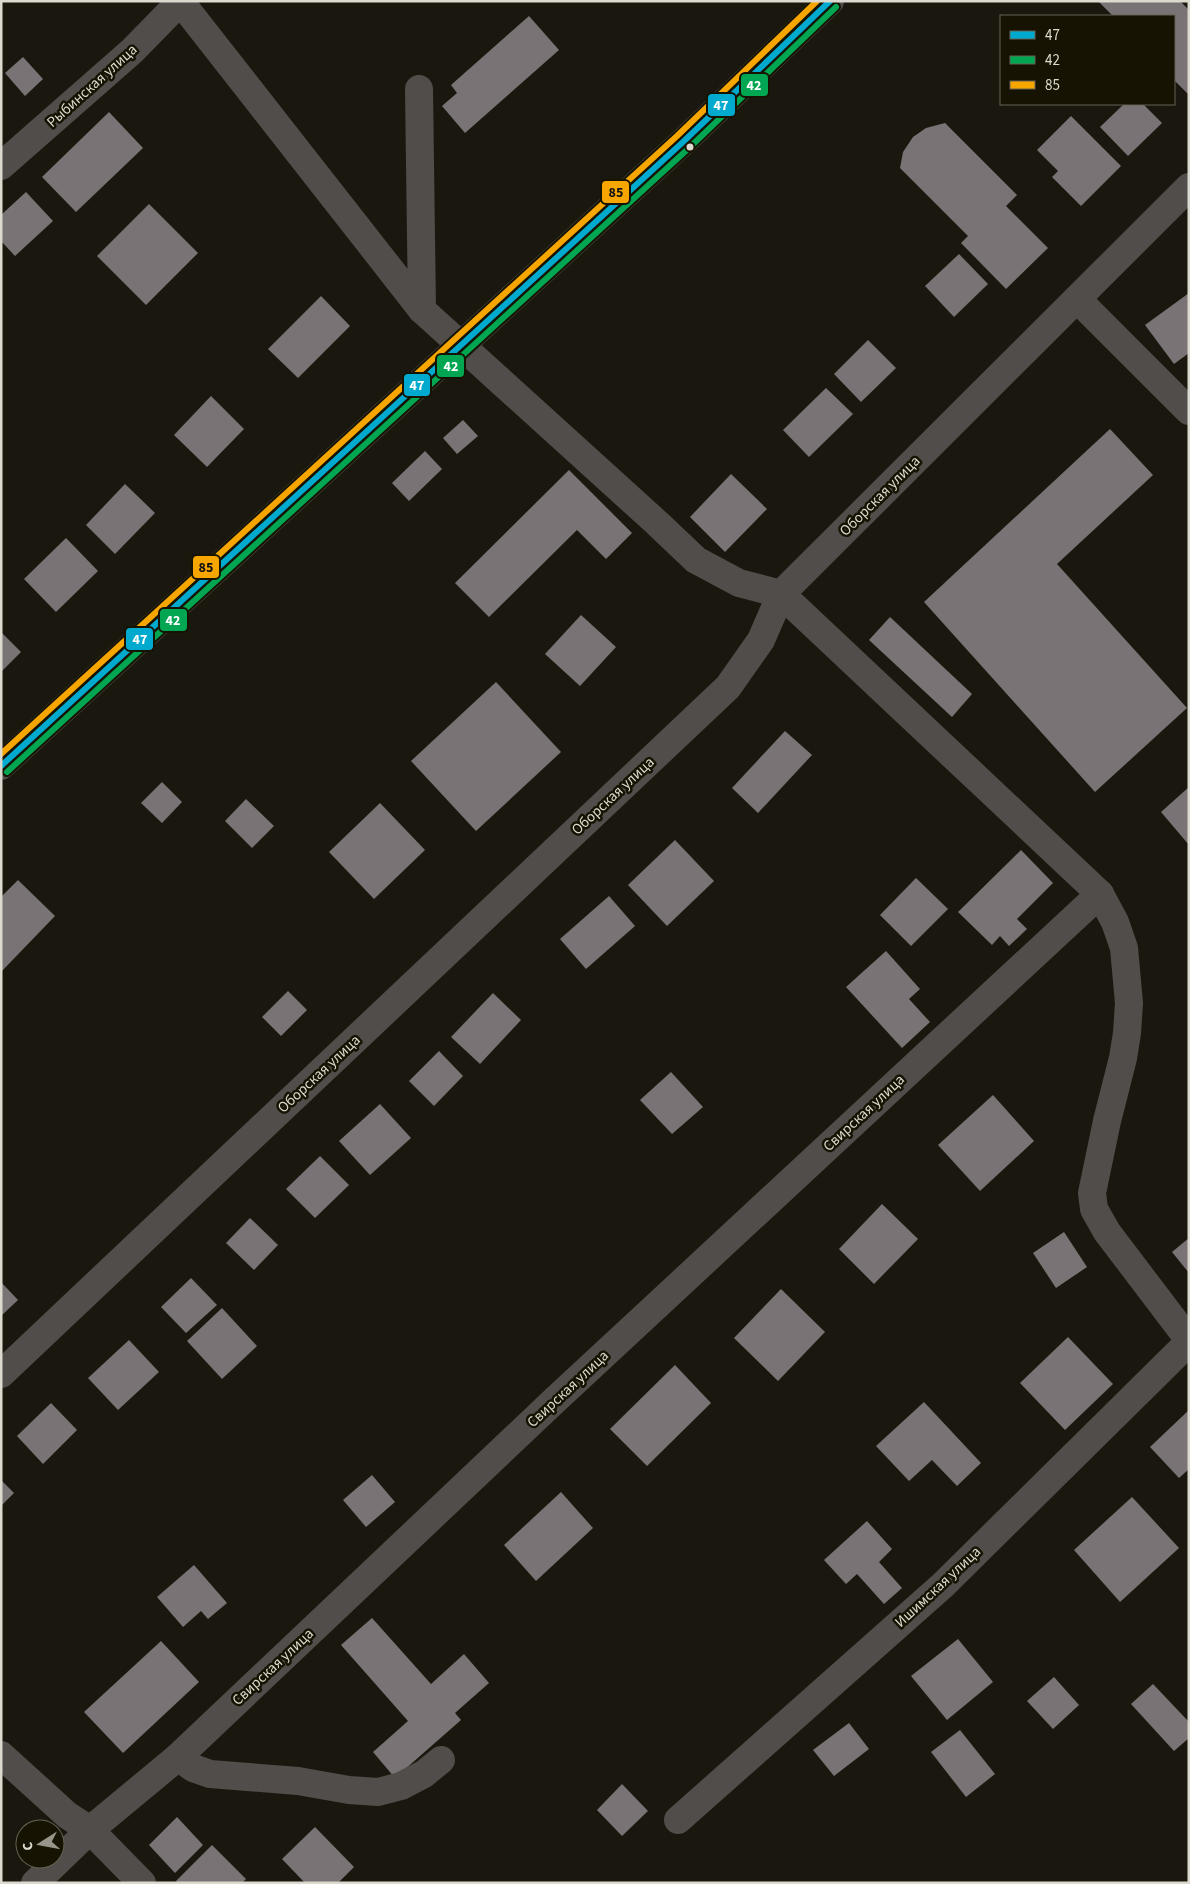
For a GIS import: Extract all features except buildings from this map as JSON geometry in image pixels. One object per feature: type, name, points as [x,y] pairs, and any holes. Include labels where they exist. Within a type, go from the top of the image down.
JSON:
[{"type":"street","points":[[1,766],[461,347],[683,142],[830,1]]},
{"type":"street","points":[[180,2],[422,310],[696,560],[739,583],[781,594],[1100,894],[1115,922],[1124,948],[1129,1003],[1123,1058],[1092,1193],[1094,1209],[1107,1232],[1189,1341]]},
{"type":"street","name":"Рыбинская улица","points":[[1,166],[132,51],[180,2]]},
{"type":"street","points":[[419,89],[422,310]]},
{"type":"street","name":"Оборская улица","points":[[1,1374],[728,687],[761,640],[781,594],[1189,187]]},
{"type":"street","points":[[1077,298],[1189,411]]},
{"type":"street","name":"Свирская улица","points":[[35,1883],[90,1830],[178,1757],[555,1400],[1100,894]]},
{"type":"street","name":"Ишимская улица","points":[[678,1820],[943,1585],[1189,1341]]},
{"type":"street","points":[[1,1755],[67,1815],[90,1830],[142,1883]]},
{"type":"street","points":[[178,1757],[194,1768],[210,1774],[298,1781],[349,1790],[378,1792],[409,1782],[424,1774],[441,1760]]},
{"type":"transit line","name":"85","points":[[1,754],[677,136],[817,1]]},
{"type":"transit line","name":"47","points":[[1,766],[683,142],[830,1]]},
{"type":"transit line","name":"42","points":[[7,772],[689,148],[836,7]]}]
